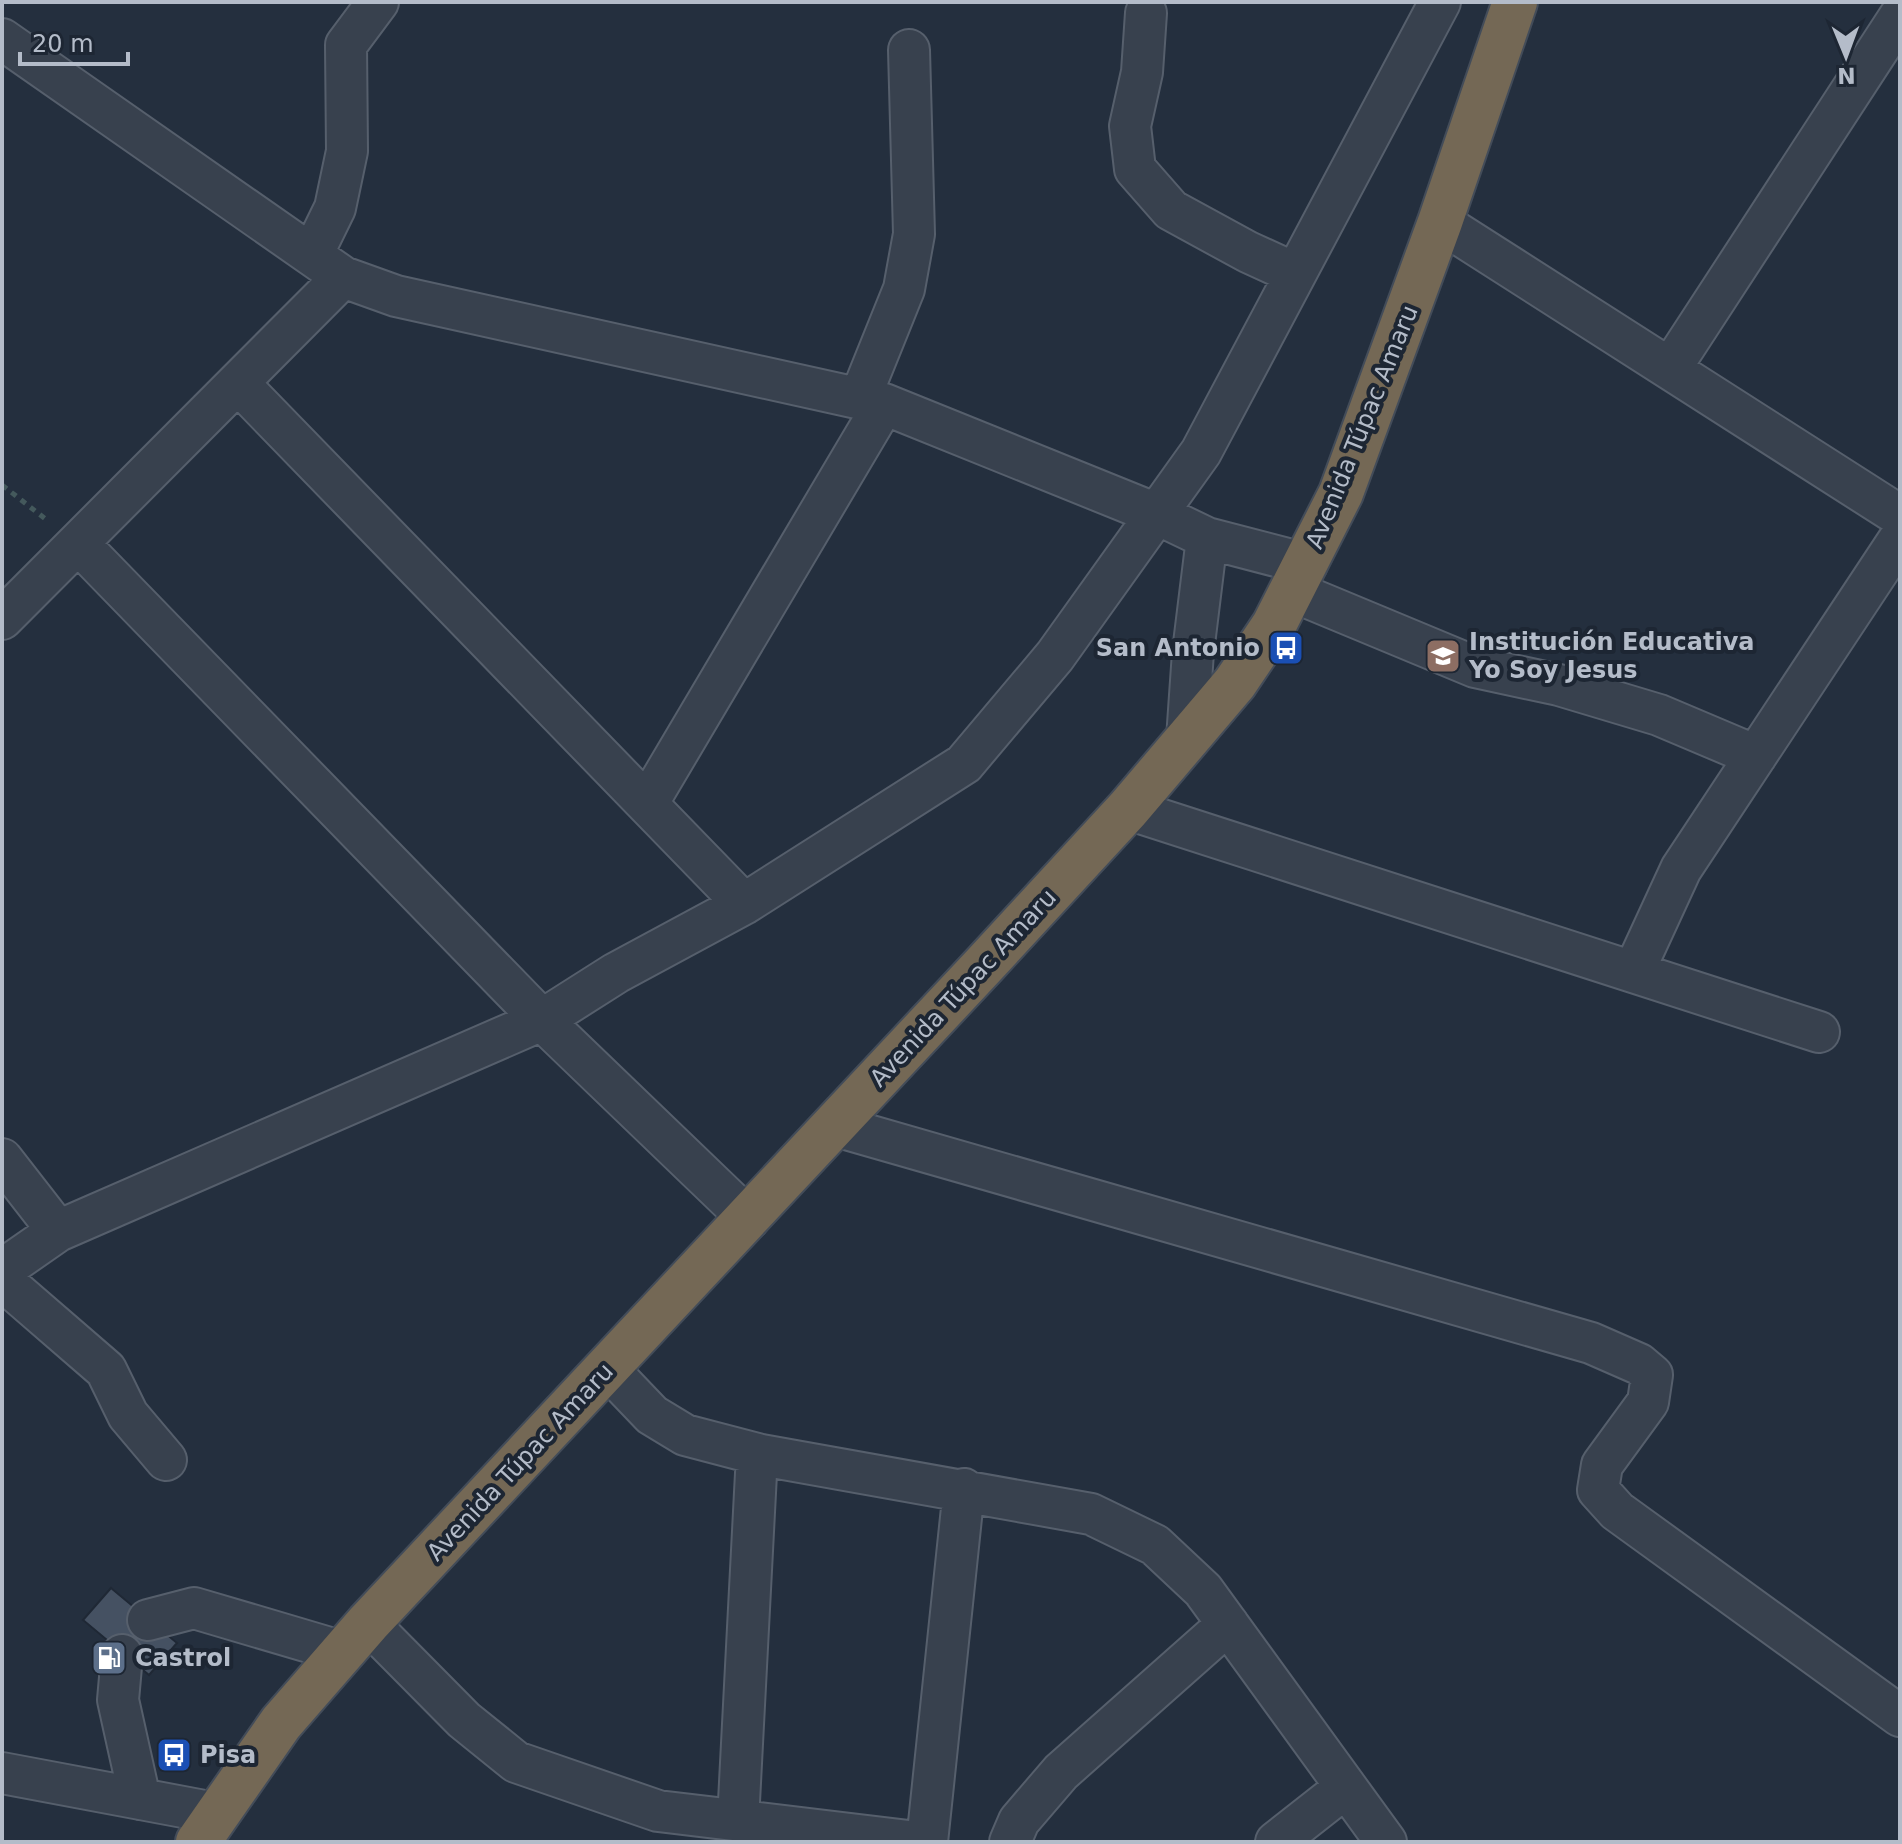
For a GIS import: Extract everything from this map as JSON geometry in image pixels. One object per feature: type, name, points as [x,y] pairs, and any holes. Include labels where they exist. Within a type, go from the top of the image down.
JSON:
[{"type":"highway","name":"Avenida Túpac Amaru","points":[[206,1828],[281,1723],[356,1637],[836,1126],[1128,809],[1235,683],[1300,578],[1346,478],[1440,222],[1515,2]]},
{"type":"street","points":[[2,619],[238,383],[328,266],[335,208],[347,151],[346,45],[378,2]]},
{"type":"street","points":[[2,1270],[58,1231],[542,1020],[616,973],[744,904],[964,764],[1055,656],[1159,515],[1201,452],[1440,2]]},
{"type":"street","points":[[1146,13],[1142,72],[1130,126],[1135,169],[1171,210],[1294,273]]},
{"type":"street","points":[[1670,369],[1900,16]]},
{"type":"street","points":[[2,40],[328,266],[396,296],[872,401],[1159,515],[1300,578],[1475,667],[1559,685],[1659,715],[1756,756]]},
{"type":"street","points":[[647,804],[872,401],[904,289],[914,234],[909,50]]},
{"type":"street","points":[[1440,222],[1900,516]]},
{"type":"street","points":[[238,383],[744,904]]},
{"type":"street","points":[[1187,739],[1193,652],[1207,538]]},
{"type":"street","points":[[1634,971],[1681,869],[1900,538]]},
{"type":"street","points":[[78,543],[542,1020],[749,1219]]},
{"type":"street","points":[[1128,809],[1819,1032]]},
{"type":"street","points":[[836,1126],[1591,1343],[1639,1364],[1652,1375],[1648,1402],[1602,1465],[1598,1490],[1617,1511],[1900,1716]]},
{"type":"street","points":[[2,1159],[58,1231]]},
{"type":"street","points":[[2,1280],[106,1370],[128,1415],[166,1460]]},
{"type":"street","points":[[608,1369],[652,1415],[685,1435],[757,1454],[1091,1514],[1155,1545],[1203,1590],[1386,1842]]},
{"type":"street","points":[[738,1821],[757,1454]]},
{"type":"street","points":[[927,1842],[964,1489]]},
{"type":"street","points":[[148,1620],[194,1608],[356,1637],[516,1762],[658,1811],[917,1842]]},
{"type":"street","points":[[1010,1842],[1019,1821],[1061,1772],[1228,1624]]},
{"type":"street","points":[[122,1655],[118,1700],[140,1799]]},
{"type":"street","points":[[2,1773],[140,1799],[206,1828]]},
{"type":"street","points":[[1276,1842],[1346,1787]]},
{"type":"path","points":[[2,485],[78,543]]},
{"type":"building","points":[[111,1588],[177,1643],[149,1675],[83,1620]]},
{"type":"place","name":"San Antonio","points":[[1286,648]]},
{"type":"place","name":"Institución Educativa Yo Soy Jesus","points":[[1443,656]]},
{"type":"place","name":"Castrol","points":[[109,1658]]},
{"type":"place","name":"Pisa","points":[[174,1755]]}]
